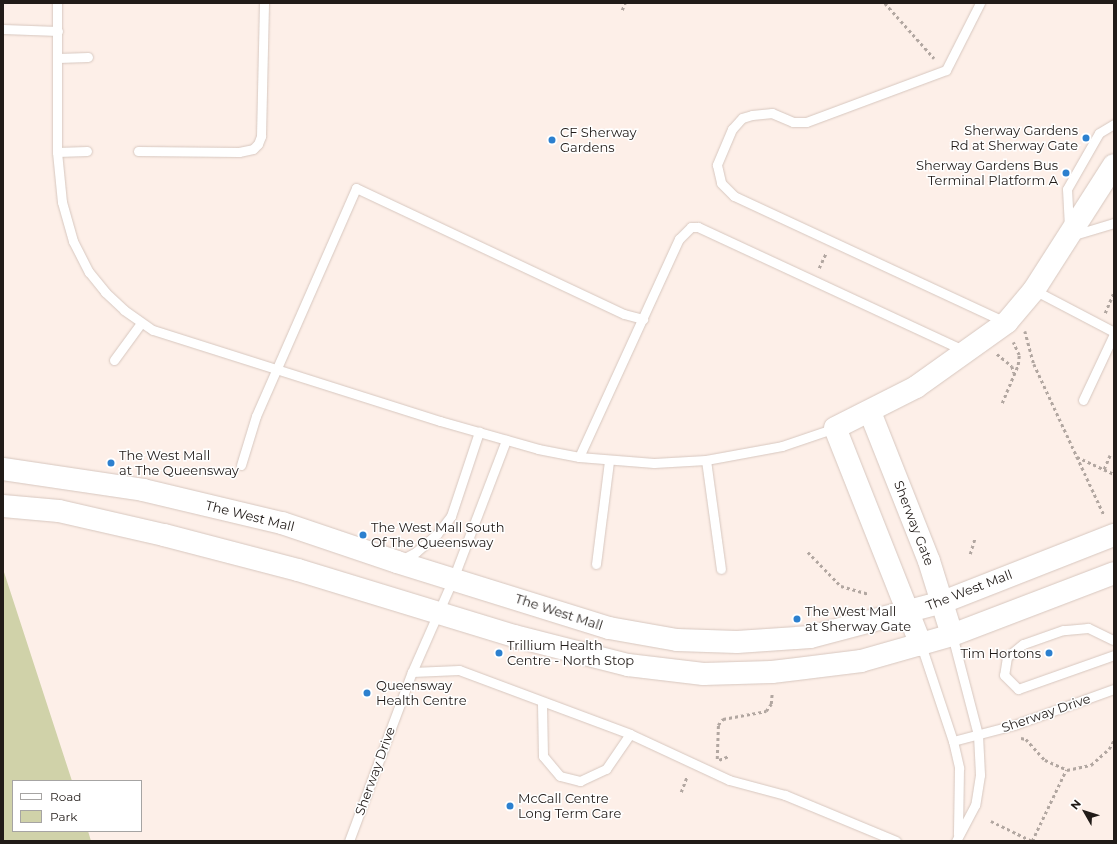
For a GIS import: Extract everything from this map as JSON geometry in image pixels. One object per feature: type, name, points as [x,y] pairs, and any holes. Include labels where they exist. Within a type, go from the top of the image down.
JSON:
[{"type":"main road","points":[[921,646],[910,612],[835,428],[870,412],[916,387],[975,347],[1009,320],[1034,290],[1070,236],[1114,165]]},
{"type":"main road","name":"Sherway Gate","points":[[870,412],[943,602],[952,635]]},
{"type":"main road","name":"The West Mall","points":[[3,469],[151,492],[282,523],[397,562],[609,628],[677,640],[737,642],[810,637],[910,612],[943,602],[1114,535]]},
{"type":"main road","points":[[3,506],[59,512],[164,535],[298,570],[514,636],[628,665],[704,674],[772,672],[861,661],[921,646],[1114,573]]},
{"type":"lane","points":[[57,3],[57,152],[62,202],[73,241],[89,272],[105,292],[141,324],[196,344],[479,432],[506,440],[579,457],[609,461],[654,463],[706,460],[782,446],[835,428]]},
{"type":"lane","points":[[138,151],[239,152],[253,149],[258,144],[261,136],[264,3]]},
{"type":"lane","points":[[980,3],[950,65],[942,72],[806,122],[800,123],[779,115],[762,113],[742,118],[732,129],[717,165],[721,183],[726,192],[1009,320]]},
{"type":"lane","points":[[3,29],[58,31]]},
{"type":"lane","points":[[58,58],[88,57]]},
{"type":"lane","points":[[1114,124],[1099,133],[1067,189],[1070,236],[1114,223]]},
{"type":"lane","points":[[57,152],[87,151]]},
{"type":"lane","points":[[240,465],[256,416],[356,188],[624,314],[643,319]]},
{"type":"lane","points":[[579,457],[679,239],[691,227],[698,227],[813,281],[975,347]]},
{"type":"lane","points":[[1034,290],[1100,324],[1114,333],[1083,400]]},
{"type":"lane","points":[[114,360],[141,324]]},
{"type":"lane","points":[[397,562],[416,552],[437,534],[451,516],[479,432]]},
{"type":"lane","name":"Sherway Drive","points":[[349,841],[412,672],[453,579],[506,440]]},
{"type":"lane","points":[[706,460],[721,569]]},
{"type":"lane","points":[[596,564],[609,461]]},
{"type":"lane","points":[[1112,640],[1088,628],[1063,630],[1023,644],[1007,657],[1004,675],[1018,689],[1114,655]]},
{"type":"lane","points":[[952,635],[978,735],[980,775],[975,804],[957,838]]},
{"type":"lane","points":[[921,646],[953,741],[959,768],[957,838]]},
{"type":"lane","points":[[412,672],[459,670],[542,704],[630,734],[729,780],[785,795],[896,841]]},
{"type":"lane","name":"Sherway Drive","points":[[953,741],[1014,725],[1114,689]]},
{"type":"lane","points":[[542,704],[543,756],[560,776],[580,781],[606,769],[630,734]]},
{"type":"path","points":[[622,10],[625,3]]},
{"type":"path","points":[[885,3],[934,58]]},
{"type":"path","points":[[813,281],[832,241]]},
{"type":"path","points":[[1100,324],[1114,292]]},
{"type":"path","points":[[1002,403],[1015,374],[1019,355],[1009,320]]},
{"type":"path","points":[[1009,320],[1034,364],[1104,515]]},
{"type":"path","points":[[975,347],[1012,366],[1015,374]]},
{"type":"path","points":[[1104,469],[1110,455]]},
{"type":"path","points":[[1077,457],[1114,474]]},
{"type":"path","points":[[970,554],[975,538]]},
{"type":"path","points":[[808,552],[841,586],[869,594]]},
{"type":"path","points":[[729,756],[717,762],[718,725],[722,719],[766,711],[771,704],[772,672]]},
{"type":"path","points":[[1016,740],[1026,739],[1045,760],[1066,770],[1090,765],[1109,749],[1114,740]]},
{"type":"path","points":[[991,821],[1032,841],[1066,770]]},
{"type":"green space","points":[[3,569],[72,780],[12,780],[12,832],[88,832],[91,841],[3,841]]},
{"type":"place","name":"Sherway Gardens Rd at Sherway Gate","points":[[1086,138]]},
{"type":"place","name":"CF Sherway Gardens","points":[[552,140]]},
{"type":"place","name":"Sherway Gardens Bus Terminal Platform A","points":[[1066,173]]},
{"type":"place","name":"The West Mall at The Queensway","points":[[111,463]]},
{"type":"place","name":"The West Mall South Of The Queensway","points":[[363,535]]},
{"type":"place","name":"The West Mall at Sherway Gate","points":[[797,619]]},
{"type":"place","name":"Trillium Health Centre - North Stop","points":[[499,653]]},
{"type":"place","name":"Tim Hortons","points":[[1049,653]]},
{"type":"place","name":"Queensway Health Centre","points":[[367,693]]},
{"type":"place","name":"McCall Centre Long Term Care","points":[[510,806]]}]
